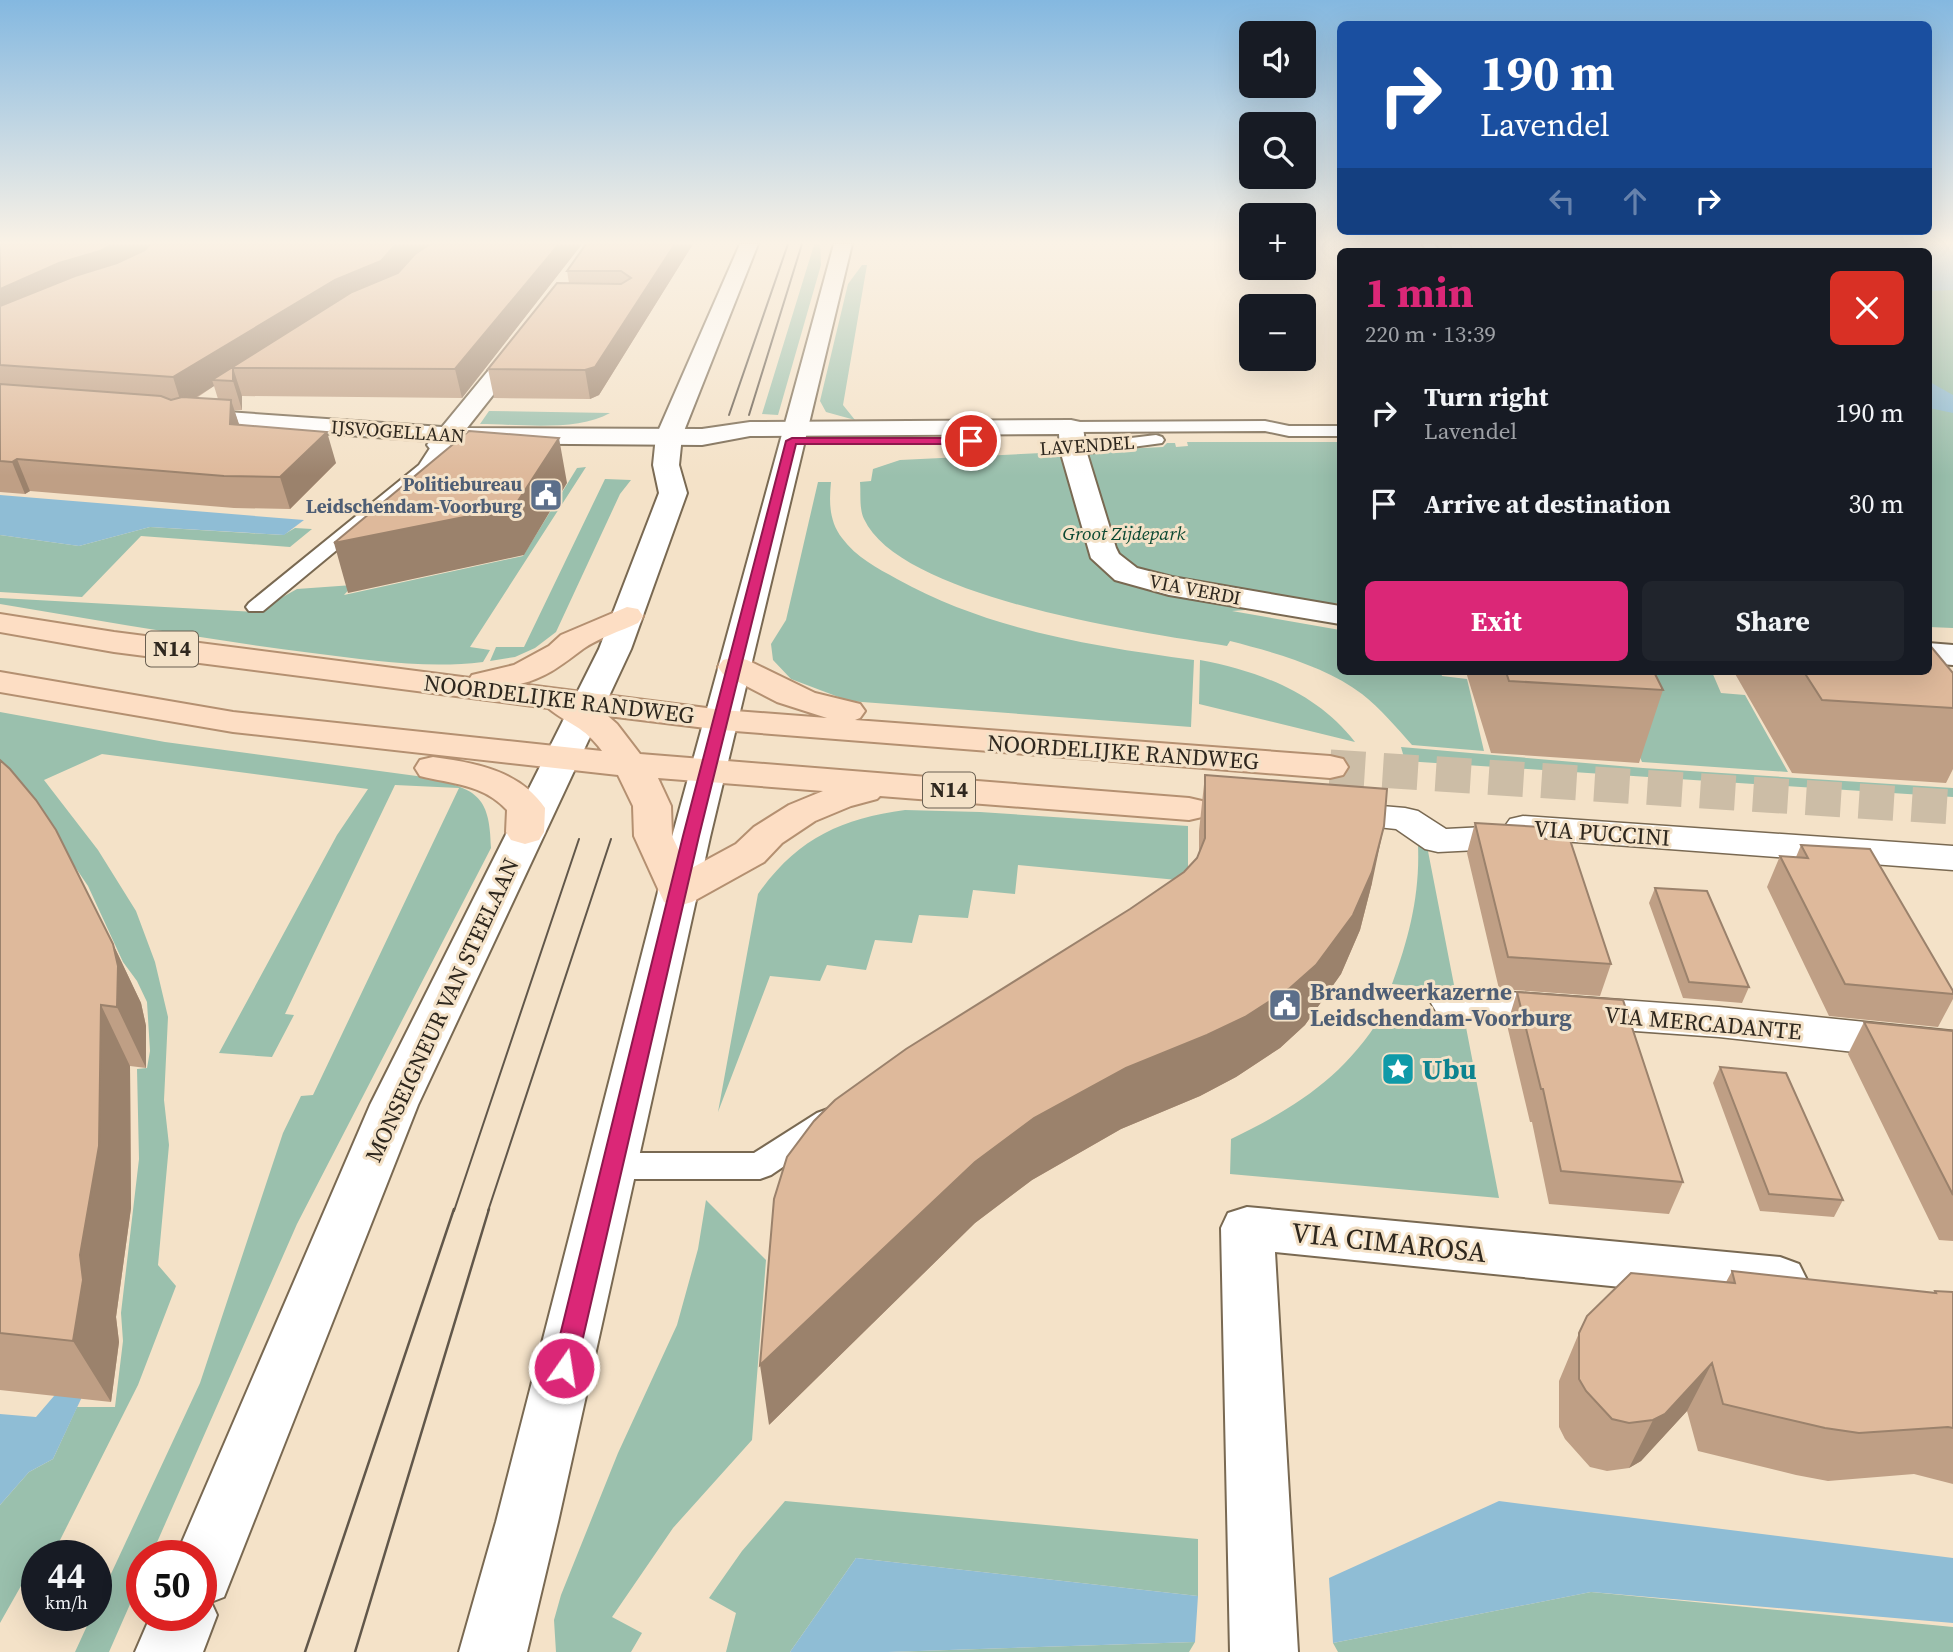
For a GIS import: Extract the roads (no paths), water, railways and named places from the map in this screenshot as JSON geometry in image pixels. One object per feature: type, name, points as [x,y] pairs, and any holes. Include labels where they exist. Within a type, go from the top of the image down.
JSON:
[{"type":"main road","points":[[669,441],[718,321]]},
{"type":"main road","points":[[493,1652],[678,893],[823,321]]},
{"type":"main road","points":[[444,440],[538,322]]},
{"type":"main road","name":"IJSVOGELLAAN","points":[[211,401],[171,421],[444,440],[669,441],[794,435]]},
{"type":"main road","name":"LAVENDEL","points":[[794,435],[971,441],[1040,450],[1072,438]]},
{"type":"main road","name":"VIA VERDI","points":[[1072,438],[1106,558],[1126,574],[1169,586],[1337,614]]},
{"type":"main road","name":"MONSEIGNEUR VAN STEELAAN","points":[[215,1540],[394,1105],[587,708],[627,616],[673,492],[666,465],[669,441]]},
{"type":"main road","points":[[444,685],[479,683],[525,673],[561,653],[572,642],[627,616]]},
{"type":"main road","name":"NOORDELIJKE RANDWEG","points":[[0,623],[114,642],[550,698],[587,708],[1330,767]]},
{"type":"main road","points":[[1932,653],[1953,655]]},
{"type":"main road","points":[[735,667],[801,701],[830,708],[903,717],[965,740]]},
{"type":"main road","name":"N14","points":[[0,681],[220,720],[560,760],[1189,809]]},
{"type":"main road","points":[[587,708],[648,794],[652,806],[653,836],[678,893]]},
{"type":"main road","points":[[344,735],[403,763],[450,770],[494,781],[519,799],[526,808],[525,832]]},
{"type":"main road","points":[[678,893],[750,853],[768,835],[802,813],[838,797],[890,786]]},
{"type":"main road","name":"VIA CIMAROSA","points":[[1264,1652],[1247,1228],[1827,1284]]},
{"type":"main road","points":[[169,1652],[178,1631]]},
{"type":"street","name":"VIA PUCCINI","points":[[1304,810],[1405,819],[1438,841],[1517,837],[1523,827],[1953,858]]},
{"type":"street","name":"VIA MERCADANTE","points":[[1452,1003],[1719,1022],[1953,1047]]},
{"type":"lane","name":"LAVENDEL","points":[[1072,438],[1265,426],[1283,421],[1337,421]]},
{"type":"lane","name":"LAVENDEL","points":[[1265,426],[1289,431],[1337,431]]},
{"type":"lane","name":"LAVENDEL","points":[[1072,438],[1337,439]]},
{"type":"lane","points":[[256,607],[425,468],[444,440]]},
{"type":"lane","points":[[400,512],[438,478],[425,468]]},
{"type":"lane","points":[[613,1166],[760,1166],[854,1105]]},
{"type":"water","points":[[1932,383],[1953,395],[1953,413],[1932,409]]},
{"type":"water","points":[[0,495],[304,520],[284,535],[150,527],[79,546],[0,535]]},
{"type":"water","points":[[66,1382],[88,1384],[53,1459],[29,1472],[0,1505],[0,1414],[36,1417]]},
{"type":"water","points":[[1499,1501],[1953,1558],[1953,1623],[1591,1592],[1333,1643],[1329,1578]]},
{"type":"water","points":[[856,1558],[1198,1596],[1195,1642],[888,1652],[790,1652]]},
{"type":"tunnel","points":[[1330,767],[1953,807]]},
{"type":"tram line","points":[[729,415],[761,321]]},
{"type":"tram line","points":[[749,415],[778,321]]},
{"type":"tram line","points":[[454,1211],[579,839]]},
{"type":"tram line","points":[[488,1211],[611,839]]},
{"type":"tram line","points":[[305,1652],[454,1209]]},
{"type":"tram line","points":[[355,1652],[489,1209]]},
{"type":"place","name":"Politiebureau Leidschendam-Voorburg","points":[[546,495]]},
{"type":"place","name":"Brandweerkazerne Leidschendam-Voorburg","points":[[1285,1005]]},
{"type":"place","name":"Ubu","points":[[1398,1069]]},
{"type":"park label","name":"Groot Zijdepark","points":[[1124,533]]}]
